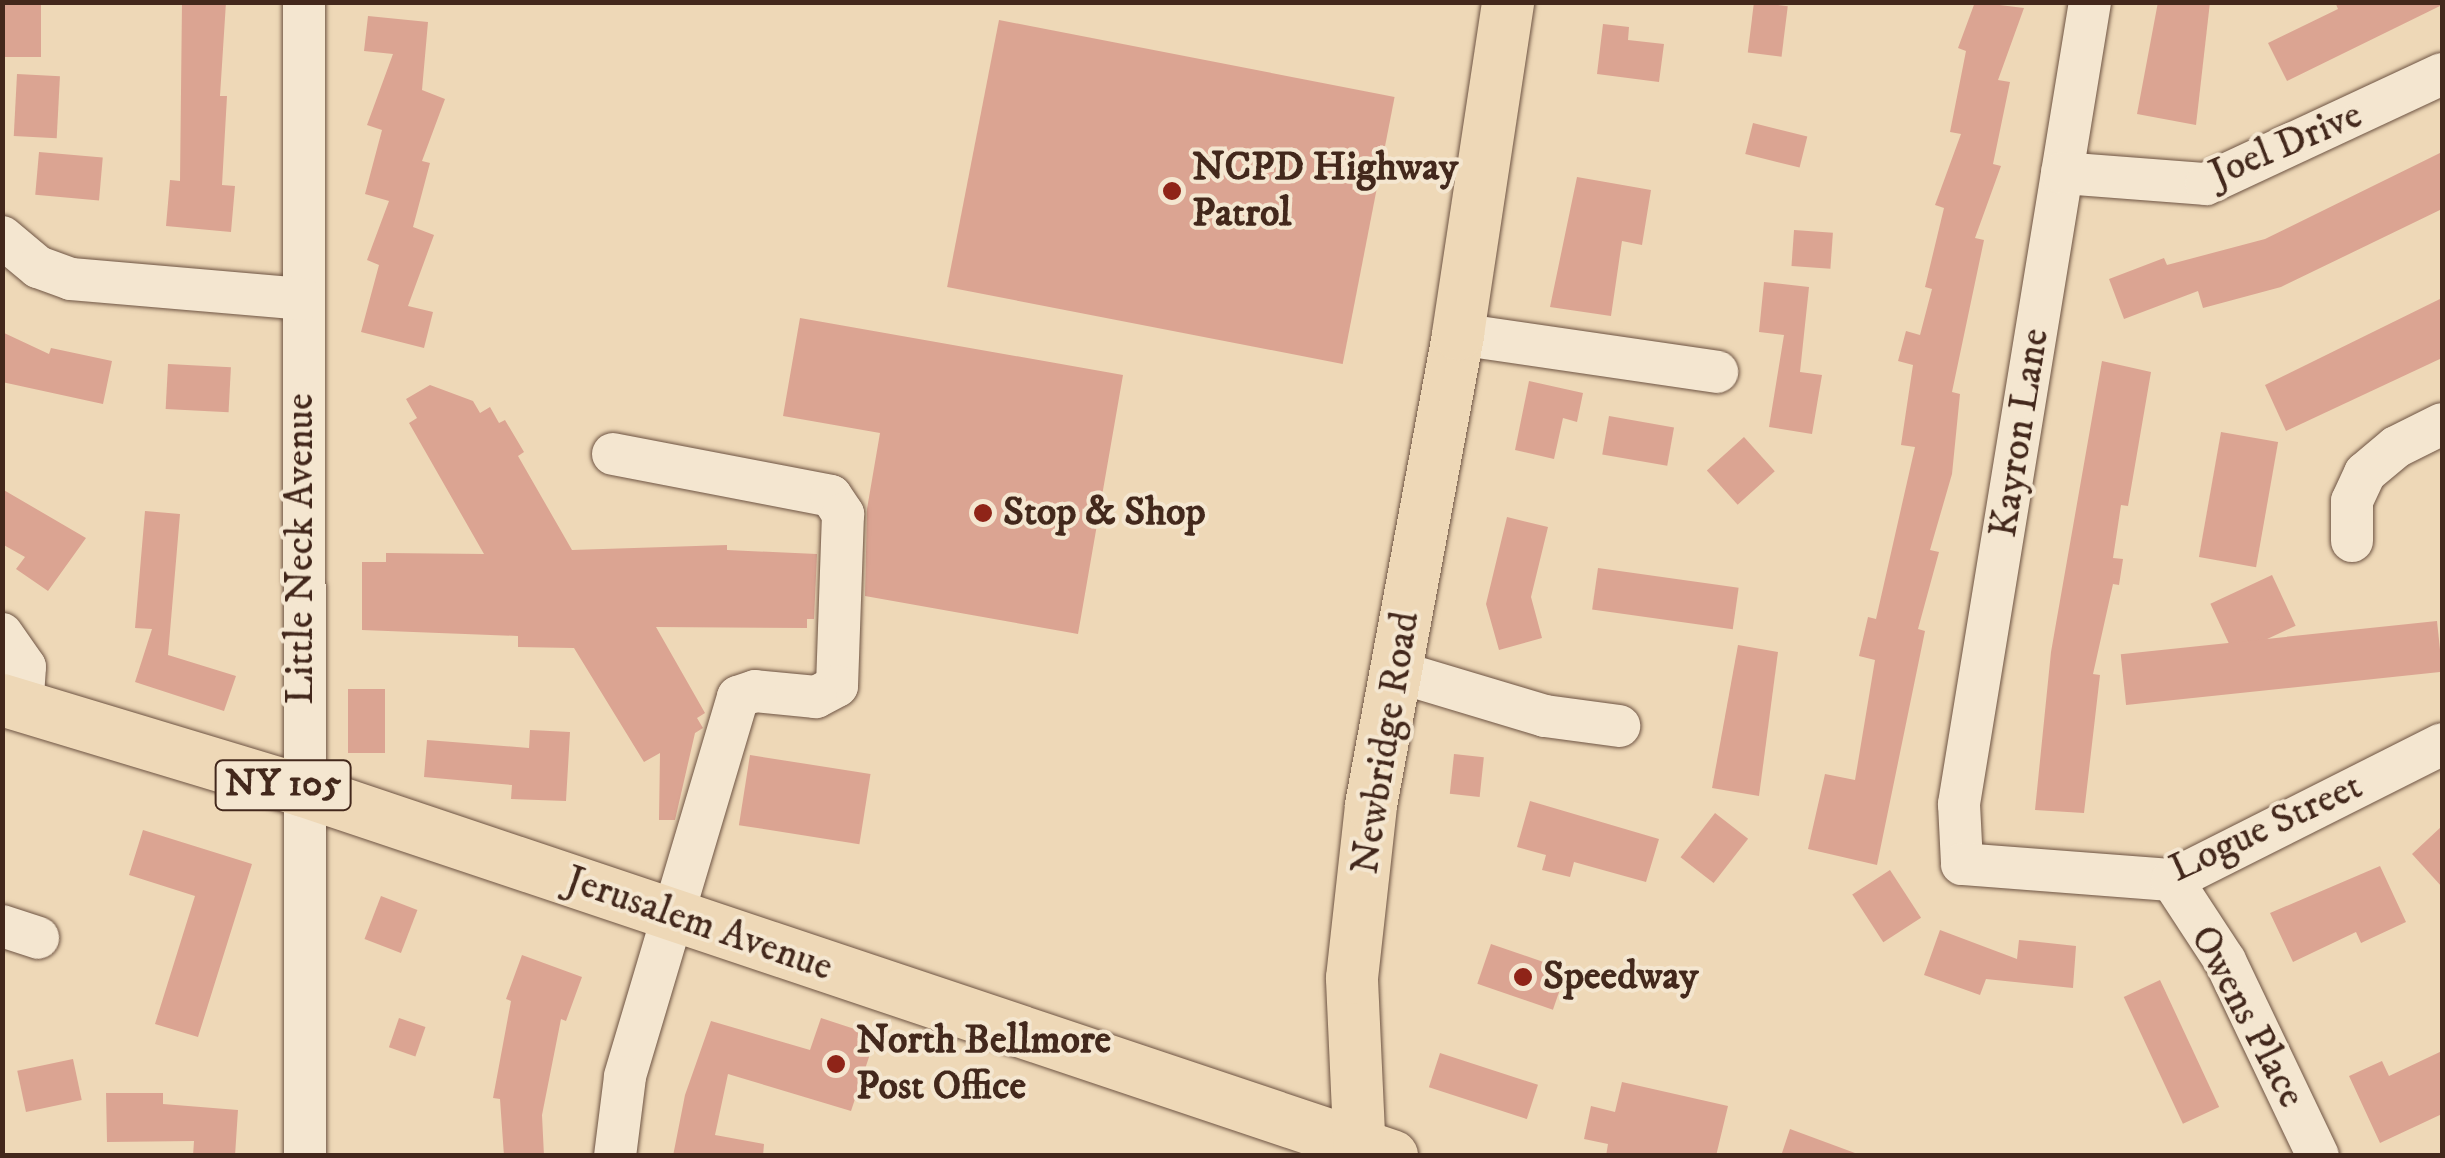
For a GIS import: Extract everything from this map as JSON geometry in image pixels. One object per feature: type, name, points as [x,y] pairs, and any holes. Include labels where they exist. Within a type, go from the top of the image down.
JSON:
[{"type":"main road","name":"Newbridge Road","points":[[1370,1152],[1352,978],[1372,805],[1458,334],[1508,2]]},
{"type":"main road","name":"Jerusalem Avenue","points":[[9,709],[301,790],[1370,1152]]},
{"type":"street","name":"Little Neck Avenue","points":[[304,2],[301,790],[306,1156]]},
{"type":"street","name":"Kayron Lane","points":[[1962,864],[1960,804],[2090,2]]},
{"type":"street","name":"Joel Drive","points":[[2062,173],[2206,184],[2442,74]]},
{"type":"street","points":[[2,236],[38,267],[71,279],[302,299]]},
{"type":"street","points":[[1458,334],[1717,372]]},
{"type":"street","points":[[2352,541],[2352,501],[2365,473],[2396,446],[2442,424]]},
{"type":"street","points":[[613,454],[831,496],[843,514],[837,686],[816,697],[755,691],[738,697],[624,1077],[614,1156]]},
{"type":"street","points":[[2,634],[25,667],[9,709]]},
{"type":"street","points":[[1395,672],[1545,716],[1619,726]]},
{"type":"street","name":"Logue Street","points":[[1962,864],[2172,880],[2442,744]]},
{"type":"street","name":"Owens Place","points":[[2172,880],[2224,961],[2318,1156]]},
{"type":"building","points":[[2,2],[41,2],[41,57],[2,57]]},
{"type":"building","points":[[182,2],[226,2],[220,96],[227,96],[222,185],[235,186],[231,232],[166,226],[170,180],[180,181]]},
{"type":"building","points":[[1754,2],[1788,6],[1782,57],[1748,53]]},
{"type":"building","points":[[1975,2],[2024,8],[1998,80],[2010,82],[1993,164],[2001,166],[1975,238],[1984,240],[1952,392],[1960,394],[1952,474],[1930,550],[1939,552],[1918,629],[1925,631],[1877,865],[1808,849],[1825,774],[1855,780],[1875,660],[1859,656],[1868,617],[1876,619],[1915,447],[1901,445],[1913,365],[1898,361],[1906,331],[1920,335],[1932,289],[1925,287],[1944,208],[1935,205],[1961,134],[1950,132],[1966,51],[1958,48]]},
{"type":"building","points":[[2158,2],[2210,2],[2196,125],[2137,114]]},
{"type":"building","points":[[2335,2],[2442,5],[2287,81],[2268,43],[2338,9]]},
{"type":"building","points":[[368,16],[428,22],[422,90],[445,99],[422,161],[430,163],[413,227],[434,235],[408,306],[433,312],[424,348],[361,332],[379,265],[367,260],[389,201],[365,194],[382,130],[367,125],[393,54],[364,51]]},
{"type":"building","name":"NCPD Highway Patrol","points":[[999,20],[1395,97],[1343,364],[947,287]]},
{"type":"building","points":[[1603,24],[1629,27],[1628,40],[1664,44],[1659,82],[1597,74]]},
{"type":"building","points":[[17,74],[60,76],[57,138],[14,136]]},
{"type":"building","points":[[1753,123],[1807,137],[1800,168],[1745,154]]},
{"type":"building","points":[[39,152],[103,158],[99,200],[35,195]]},
{"type":"building","points":[[2442,152],[2442,209],[2281,287],[2203,308],[2198,291],[2124,319],[2109,279],[2164,258],[2167,265],[2265,239]]},
{"type":"building","points":[[1577,177],[1651,190],[1642,245],[1622,241],[1611,316],[1550,307]]},
{"type":"building","points":[[1794,230],[1833,233],[1830,269],[1791,266]]},
{"type":"building","points":[[1764,282],[1809,287],[1800,372],[1822,375],[1812,434],[1769,427],[1784,335],[1759,332]]},
{"type":"building","points":[[2442,298],[2442,358],[2286,431],[2265,385]]},
{"type":"building","name":"Stop & Shop","points":[[800,318],[1123,375],[1078,634],[865,596],[867,509],[880,433],[783,416]]},
{"type":"building","points":[[2,332],[49,354],[51,348],[112,361],[103,404],[2,382]]},
{"type":"building","points":[[2102,361],[2151,372],[2128,506],[2121,505],[2113,558],[2123,559],[2119,585],[2113,584],[2093,674],[2100,675],[2084,813],[2035,810],[2051,652]]},
{"type":"building","points":[[168,364],[231,367],[229,412],[166,409]]},
{"type":"building","points":[[1529,381],[1583,393],[1577,422],[1563,418],[1554,459],[1515,450]]},
{"type":"building","points":[[430,385],[473,401],[480,413],[490,407],[499,423],[505,420],[524,452],[518,456],[572,550],[727,545],[727,550],[817,554],[814,619],[807,619],[807,628],[656,627],[705,713],[697,718],[703,728],[695,733],[675,820],[659,820],[660,753],[644,762],[574,648],[518,647],[518,636],[362,630],[362,562],[386,562],[386,553],[484,554],[409,423],[417,418],[406,399]]},
{"type":"building","points":[[1609,416],[1674,427],[1667,466],[1602,454]]},
{"type":"building","points":[[2221,432],[2278,442],[2256,567],[2199,557]]},
{"type":"building","points":[[1744,437],[1775,471],[1738,505],[1707,470]]},
{"type":"building","points":[[2,489],[86,538],[48,591],[16,569],[25,557],[2,544]]},
{"type":"building","points":[[145,511],[180,514],[168,655],[236,676],[224,711],[135,682],[152,629],[135,628]]},
{"type":"building","points":[[1507,517],[1548,527],[1531,597],[1542,638],[1499,650],[1486,604]]},
{"type":"building","points":[[1598,568],[1739,588],[1733,629],[1592,610]]},
{"type":"building","points":[[2272,575],[2296,626],[2234,654],[2210,604]]},
{"type":"building","points":[[2437,621],[2442,672],[2126,705],[2121,654]]},
{"type":"building","points":[[1738,645],[1778,652],[1759,796],[1712,788]]},
{"type":"building","points":[[348,689],[385,689],[385,753],[348,753]]},
{"type":"building","points":[[530,730],[570,732],[566,801],[511,799],[512,785],[424,777],[427,740],[529,748]]},
{"type":"building","points":[[1454,754],[1484,757],[1480,797],[1450,794]]},
{"type":"building","points":[[750,755],[870,774],[859,844],[739,825]]},
{"type":"building","points":[[1530,801],[1659,839],[1646,882],[1574,862],[1570,877],[1542,870],[1546,855],[1517,847]]},
{"type":"building","points":[[1715,813],[1748,839],[1714,883],[1681,857]]},
{"type":"building","points":[[2442,826],[2442,887],[2412,854]]},
{"type":"building","points":[[143,830],[252,864],[198,1037],[155,1024],[195,896],[129,875]]},
{"type":"building","points":[[2380,866],[2406,922],[2361,943],[2356,932],[2293,962],[2270,913]]},
{"type":"building","points":[[1890,870],[1921,918],[1883,942],[1852,895]]},
{"type":"building","points":[[381,896],[417,910],[401,953],[365,939]]},
{"type":"building","points":[[1940,930],[2017,959],[2019,940],[2076,946],[2073,988],[1986,979],[1980,995],[1924,975]]},
{"type":"building","points":[[1491,944],[1567,970],[1553,1010],[1477,984]]},
{"type":"building","points":[[522,955],[582,977],[566,1021],[561,1019],[542,1115],[544,1156],[504,1156],[500,1099],[493,1098],[511,1001],[506,999]]},
{"type":"building","points":[[2160,980],[2219,1107],[2183,1124],[2124,997]]},
{"type":"building","points":[[399,1018],[425,1027],[415,1056],[389,1047]]},
{"type":"building","points":[[821,1018],[876,1036],[851,1111],[728,1074],[715,1135],[764,1144],[763,1156],[673,1156],[685,1095],[711,1021],[810,1050]]},
{"type":"building","points":[[2442,1051],[2442,1114],[2380,1143],[2349,1076],[2382,1061],[2389,1076]]},
{"type":"building","points":[[1440,1053],[1538,1085],[1527,1119],[1429,1087]]},
{"type":"building","points":[[73,1059],[82,1100],[26,1112],[17,1071]]},
{"type":"building","points":[[1622,1082],[1728,1106],[1716,1156],[1606,1156],[1608,1144],[1584,1139],[1591,1106],[1615,1112]]},
{"type":"building","points":[[106,1093],[163,1093],[163,1104],[238,1110],[235,1156],[193,1156],[194,1141],[107,1142]]},
{"type":"building","points":[[1790,1129],[1855,1153],[1855,1156],[1781,1156]]},
{"type":"place","name":"NCPD Highway Patrol","points":[[1172,191]]},
{"type":"place","name":"Stop & Shop","points":[[983,513]]},
{"type":"place","name":"Speedway","points":[[1523,977]]},
{"type":"place","name":"North Bellmore Post Office","points":[[836,1064]]}]
